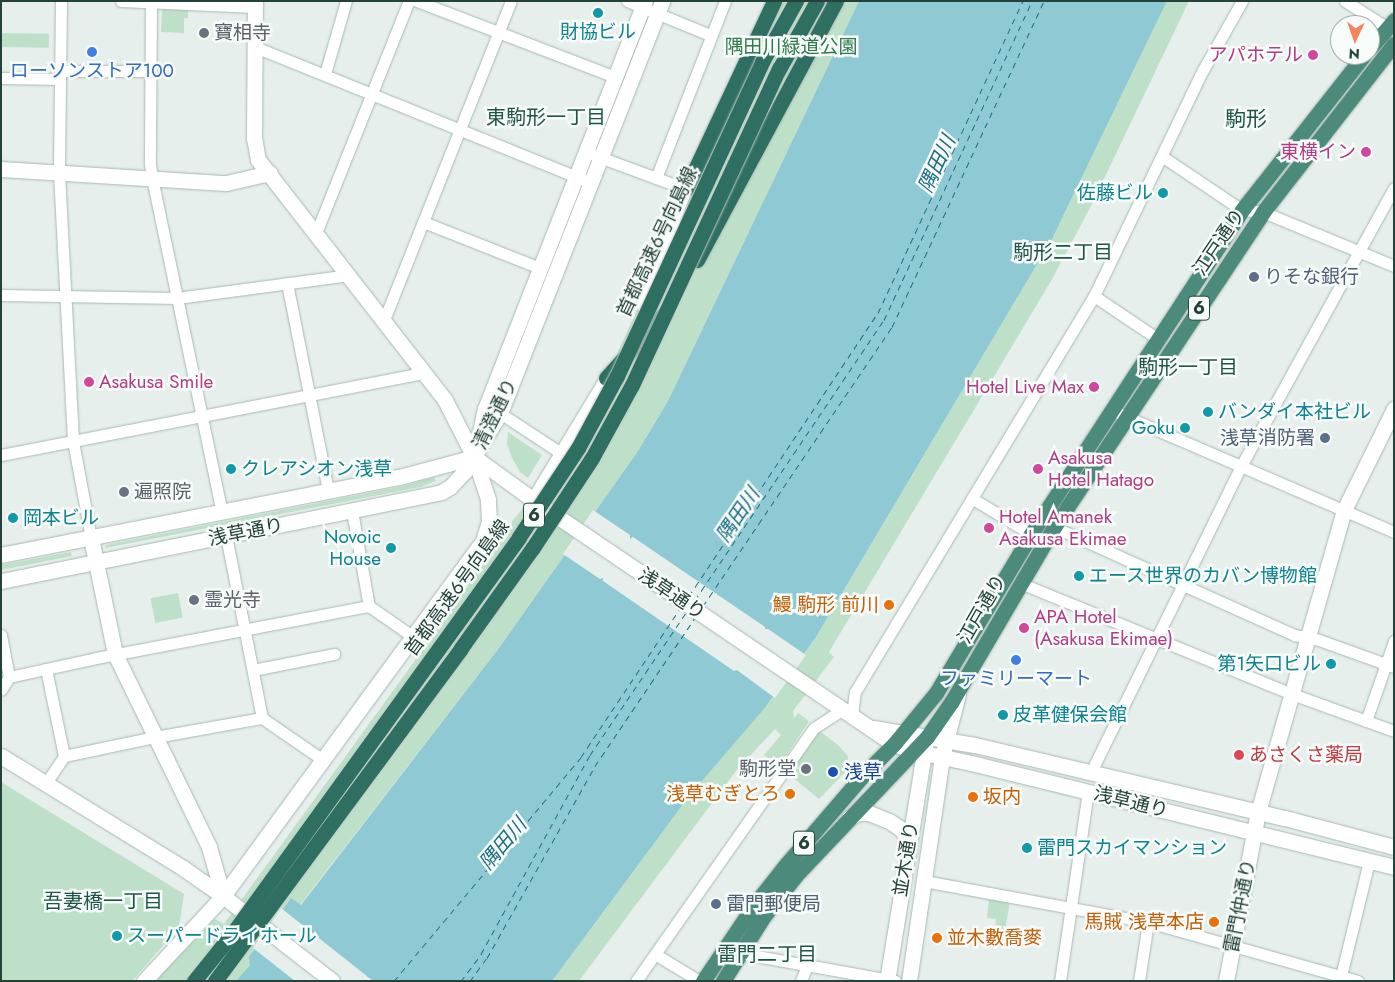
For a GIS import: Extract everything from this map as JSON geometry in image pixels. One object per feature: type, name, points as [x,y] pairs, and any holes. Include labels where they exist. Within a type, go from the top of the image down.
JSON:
[{"type":"highway","points":[[686,189],[774,1]]},
{"type":"highway","name":"首都高速6号向島線","points":[[194,981],[240,922],[519,537],[578,448],[617,376],[763,60],[796,1]]},
{"type":"highway","name":"首都高速6号向島線","points":[[215,981],[461,648],[532,549],[592,458],[632,384],[779,69],[817,1]]},
{"type":"highway","points":[[606,378],[674,303],[836,1]]},
{"type":"highway","points":[[1380,36],[1390,23]]},
{"type":"highway","name":"江戸通り","points":[[723,981],[764,916],[796,875],[849,818],[919,752],[959,690],[1054,527],[1263,212],[1394,44]]},
{"type":"highway","name":"江戸通り","points":[[701,981],[784,867],[864,774],[894,744],[936,693],[1031,534],[1242,210],[1356,65]]},
{"type":"highway","points":[[927,737],[936,693]]},
{"type":"main road","points":[[144,981],[223,896],[483,540],[487,531],[488,499],[474,457],[445,400],[258,160],[254,138],[255,4]]},
{"type":"main road","name":"清澄通り","points":[[474,457],[485,409],[644,4]]},
{"type":"main road","name":"清澄通り","points":[[474,457],[500,412],[660,8]]},
{"type":"main road","points":[[1,169],[226,183],[270,173]]},
{"type":"main road","name":"雷門仲通り","points":[[1226,981],[1258,812],[1344,510],[1394,409]]},
{"type":"main road","name":"浅草通り","points":[[1,555],[399,477],[474,457]]},
{"type":"main road","name":"浅草通り","points":[[474,457],[535,501],[894,744],[919,752],[1088,791],[1394,867]]},
{"type":"main road","name":"浅草通り","points":[[1,581],[441,492],[460,479],[474,457]]},
{"type":"main road","points":[[91,538],[116,654],[209,847],[223,896]]},
{"type":"main road","name":"並木通り","points":[[909,981],[942,757],[959,690]]},
{"type":"main road","name":"浅草通り","points":[[872,728],[945,740],[1091,772],[1394,847]]},
{"type":"main road","name":"並木通り","points":[[890,980],[911,827],[919,752]]},
{"type":"main road","points":[[1,756],[183,868],[223,896],[332,981]]},
{"type":"main road","points":[[849,818],[859,813],[869,813],[889,821],[901,829],[906,836],[908,845]]},
{"type":"main road","points":[[911,827],[915,821],[923,819],[929,823],[931,829]]},
{"type":"street","points":[[60,1],[60,173],[72,441],[91,538]]},
{"type":"street","points":[[121,1],[255,4]]},
{"type":"street","points":[[325,74],[346,1]]},
{"type":"street","points":[[316,233],[408,1]]},
{"type":"street","points":[[417,1],[615,78]]},
{"type":"street","points":[[384,320],[510,1]]},
{"type":"street","points":[[627,1],[660,8],[710,35]]},
{"type":"street","points":[[656,178],[710,35],[725,1]]},
{"type":"street","points":[[636,981],[814,728],[848,712],[855,692],[1094,296],[1204,70],[1242,1]]},
{"type":"street","points":[[1345,1],[1390,23]]},
{"type":"street","points":[[151,2],[150,164],[222,512]]},
{"type":"street","points":[[254,47],[591,182]]},
{"type":"street","points":[[1,78],[151,71]]},
{"type":"street","points":[[535,501],[606,378],[635,323],[686,189],[585,151]]},
{"type":"street","points":[[1163,157],[1242,210],[1263,212],[1394,266]]},
{"type":"street","points":[[1091,772],[1155,638],[1241,466],[1296,370],[1357,251],[1394,188]]},
{"type":"street","points":[[423,222],[540,268]]},
{"type":"street","points":[[1,295],[177,298],[349,275]]},
{"type":"street","points":[[287,284],[328,491]]},
{"type":"street","points":[[1094,296],[1158,339]]},
{"type":"street","points":[[1,455],[424,373]]},
{"type":"street","points":[[1112,409],[1126,418],[1394,532]]},
{"type":"street","points":[[500,412],[561,453]]},
{"type":"street","points":[[973,499],[1031,534]]},
{"type":"street","points":[[352,511],[369,606],[412,636]]},
{"type":"street","points":[[1054,527],[1294,635],[1308,637],[1390,666]]},
{"type":"street","points":[[226,536],[262,718]]},
{"type":"street","points":[[1020,584],[1292,694],[1394,731]]},
{"type":"street","points":[[9,677],[116,654],[369,606]]},
{"type":"street","points":[[1,635],[9,677],[1,690]]},
{"type":"street","points":[[1366,721],[1390,666],[1394,641]]},
{"type":"street","points":[[253,670],[334,654]]},
{"type":"street","points":[[46,669],[64,756]]},
{"type":"street","points":[[46,783],[64,756],[155,737],[262,718],[323,760]]},
{"type":"street","points":[[1060,981],[1088,791]]},
{"type":"street","points":[[924,881],[1148,922],[1350,979],[1369,860]]},
{"type":"street","points":[[1139,981],[1148,922]]},
{"type":"street","points":[[723,950],[890,980]]},
{"type":"street","points":[[655,954],[701,981]]},
{"type":"street","points":[[801,981],[807,965]]},
{"type":"green space","name":"隅田川緑道公園","points":[[767,1],[859,1],[668,401],[638,451],[499,648],[300,905],[291,899],[250,965],[236,981],[155,981],[215,919],[224,924],[453,608],[505,530],[549,476],[595,402],[642,299]]},
{"type":"green space","points":[[1167,1],[1189,1],[1091,206],[1051,281],[829,652],[834,657],[793,711],[794,718],[798,713],[809,721],[808,723],[779,766],[764,755],[781,735],[775,729],[736,771],[579,981],[552,981],[690,795],[764,709],[816,637],[1052,239]]},
{"type":"green space","points":[[162,9],[188,10],[188,18],[184,18],[184,33],[161,32]]},
{"type":"green space","points":[[1,33],[49,34],[49,48],[1,47]]},
{"type":"green space","points":[[508,432],[542,455],[528,478],[520,472],[512,458],[507,444]]},
{"type":"green space","points":[[434,477],[436,481],[420,487],[105,548],[106,545],[404,486]]},
{"type":"green space","points":[[71,552],[72,556],[1,570],[1,565]]},
{"type":"green space","points":[[178,593],[183,618],[155,623],[151,598]]},
{"type":"green space","points":[[818,732],[821,732],[838,745],[848,756],[847,770],[819,799],[786,772]]},
{"type":"green space","points":[[1,782],[184,894],[179,927],[132,981],[1,981]]},
{"type":"green space","points":[[989,899],[1010,902],[1005,930],[995,929],[996,919],[987,918]]},
{"type":"water","name":"隅田川","points":[[859,1],[1167,1],[1052,239],[816,637],[764,709],[690,795],[552,981],[236,981],[250,965],[249,957],[291,898],[301,905],[499,648],[638,451],[668,401]]},
{"type":"pier","points":[[593,510],[630,535],[630,539],[633,537],[765,627],[765,629],[768,629],[806,655],[775,698],[737,670],[734,671],[603,581],[603,578],[600,579],[563,554]]},
{"type":"pier","points":[[281,908],[373,981],[295,981],[253,948]]},
{"type":"ferry route","points":[[689,596],[878,313],[1023,1]]},
{"type":"ferry route","points":[[695,600],[884,320],[1032,1]]},
{"type":"ferry route","points":[[703,606],[892,327],[1044,1]]},
{"type":"ferry route","points":[[394,981],[581,757],[681,607]]},
{"type":"ferry route","points":[[461,981],[481,954],[590,755],[687,611]]},
{"type":"ferry route","points":[[470,981],[487,958],[595,766],[695,618]]},
{"type":"place","name":"財協ビル","points":[[598,13]]},
{"type":"place","name":"寶相寺","points":[[204,33]]},
{"type":"place","name":"ローソンストア100","points":[[92,52]]},
{"type":"place","name":"アパホテル","points":[[1313,55]]},
{"type":"place","name":"東横イン","points":[[1366,152]]},
{"type":"place","name":"佐藤ビル","points":[[1163,193]]},
{"type":"place","name":"りそな銀行","points":[[1254,277]]},
{"type":"place","name":"Asakusa Smile","points":[[89,382]]},
{"type":"place","name":"Hotel Live Max","points":[[1094,387]]},
{"type":"place","name":"バンダイ本社ビル","points":[[1208,412]]},
{"type":"place","name":"Goku","points":[[1185,428]]},
{"type":"place","name":"浅草消防署","points":[[1325,438]]},
{"type":"place","name":"クレアシオン浅草","points":[[231,469]]},
{"type":"place","name":"Asakusa Hotel Hatago","points":[[1038,469]]},
{"type":"place","name":"遍照院","points":[[124,492]]},
{"type":"place","name":"岡本ビル","points":[[13,518]]},
{"type":"place","name":"Hotel Amanek Asakusa Ekimae","points":[[989,528]]},
{"type":"place","name":"Novoic House","points":[[391,548]]},
{"type":"place","name":"エース世界のカバン博物館","points":[[1079,576]]},
{"type":"place","name":"霊光寺","points":[[194,600]]},
{"type":"place","name":"鰻 駒形 前川","points":[[889,605]]},
{"type":"place","name":"APA Hotel (Asakusa Ekimae)","points":[[1024,628]]},
{"type":"place","name":"ファミリーマート","points":[[1016,660]]},
{"type":"place","name":"第1矢口ビル","points":[[1331,664]]},
{"type":"place","name":"皮革健保会館","points":[[1003,715]]},
{"type":"place","name":"あさくさ薬局","points":[[1239,755]]},
{"type":"place","name":"駒形堂","points":[[806,769]]},
{"type":"place","name":"浅草","points":[[833,772]]},
{"type":"place","name":"浅草むぎとろ","points":[[790,794]]},
{"type":"place","name":"坂内","points":[[973,797]]},
{"type":"place","name":"雷門スカイマンション","points":[[1027,848]]},
{"type":"place","name":"雷門郵便局","points":[[716,904]]},
{"type":"place","name":"馬賊 浅草本店","points":[[1214,922]]},
{"type":"place","name":"スーパードライホール","points":[[117,936]]},
{"type":"place","name":"並木數喬麥","points":[[937,938]]},
{"type":"district","name":"東駒形一丁目","points":[[546,117]]},
{"type":"district","name":"駒形","points":[[1246,119]]},
{"type":"district","name":"駒形二丁目","points":[[1063,252]]},
{"type":"district","name":"駒形一丁目","points":[[1188,367]]},
{"type":"district","name":"吾妻橋一丁目","points":[[103,901]]},
{"type":"district","name":"雷門二丁目","points":[[767,954]]}]
